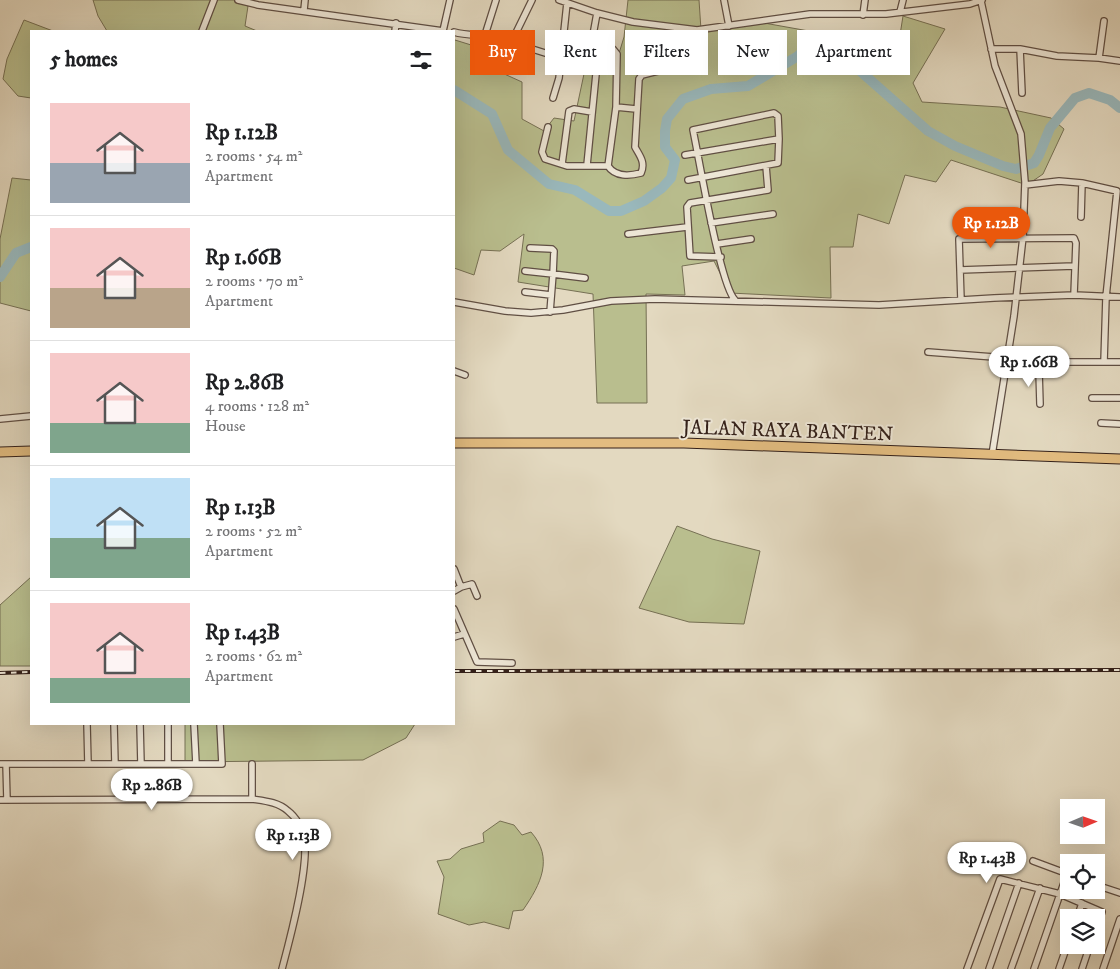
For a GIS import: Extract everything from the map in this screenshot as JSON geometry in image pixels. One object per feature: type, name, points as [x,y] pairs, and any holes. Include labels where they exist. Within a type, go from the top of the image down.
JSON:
[{"type":"main road","name":"JALAN RAYA BANTEN","points":[[455,443],[684,443],[1120,459]]},
{"type":"main road","points":[[0,452],[30,451]]},
{"type":"street","points":[[202,30],[214,0]]},
{"type":"street","points":[[238,0],[258,5],[436,30]]},
{"type":"street","points":[[304,0],[304,10]]},
{"type":"street","points":[[442,30],[450,0]]},
{"type":"street","points":[[487,30],[496,0]]},
{"type":"street","points":[[518,30],[532,0]]},
{"type":"street","points":[[559,0],[597,13],[660,27],[697,30],[810,14],[900,12],[982,0],[991,49],[1021,134],[1025,184],[1023,237],[1016,297],[992,455]]},
{"type":"street","points":[[724,0],[729,26]]},
{"type":"street","points":[[863,14],[865,0]]},
{"type":"street","points":[[900,12],[903,0]]},
{"type":"street","points":[[926,9],[927,1]]},
{"type":"street","points":[[564,30],[567,3]]},
{"type":"street","points":[[594,30],[597,13]]},
{"type":"street","points":[[1099,58],[1104,21]]},
{"type":"street","points":[[395,30],[396,23]]},
{"type":"street","points":[[455,32],[470,36]]},
{"type":"street","points":[[991,49],[1020,49],[1057,56],[1120,61]]},
{"type":"street","points":[[1020,49],[1022,93]]},
{"type":"street","points":[[608,166],[616,107],[615,52]]},
{"type":"street","points":[[553,98],[559,75]]},
{"type":"street","points":[[587,165],[596,75]]},
{"type":"street","points":[[548,127],[542,152],[543,158],[562,164],[608,166],[613,171],[624,175],[639,174],[642,171],[642,156],[635,147],[636,109],[640,76],[644,75]]},
{"type":"street","points":[[616,107],[636,109]]},
{"type":"street","points":[[562,164],[569,111],[574,108],[592,112]]},
{"type":"street","points":[[688,180],[703,177],[766,166],[779,162],[778,116],[772,114],[694,129],[703,177],[708,200],[711,223],[728,289],[735,300]]},
{"type":"street","points":[[685,155],[779,139]]},
{"type":"street","points":[[720,257],[690,256],[687,227],[688,205],[768,190],[766,166]]},
{"type":"street","points":[[1025,184],[1059,181],[1082,183],[1118,193],[1106,297],[1104,362]]},
{"type":"street","points":[[1081,216],[1082,183]]},
{"type":"street","points":[[711,223],[773,214]]},
{"type":"street","points":[[628,234],[687,227]]},
{"type":"street","points":[[961,300],[959,239],[1074,238],[1074,295]]},
{"type":"street","points":[[717,244],[751,239]]},
{"type":"street","points":[[530,248],[552,249],[554,251],[550,312]]},
{"type":"street","points":[[960,270],[1074,266]]},
{"type":"street","points":[[525,271],[585,278]]},
{"type":"street","points":[[525,292],[551,294]]},
{"type":"street","points":[[455,302],[512,312],[550,312],[611,301],[655,299],[879,305],[1074,295],[1120,297]]},
{"type":"street","points":[[928,352],[1007,358]]},
{"type":"street","points":[[1005,366],[1039,371],[1055,371],[1063,363],[1067,362],[1120,362]]},
{"type":"street","points":[[455,371],[465,375]]},
{"type":"street","points":[[1039,371],[1040,404]]},
{"type":"street","points":[[1092,398],[1120,398]]},
{"type":"street","points":[[0,419],[30,416]]},
{"type":"street","points":[[1101,422],[1120,424]]},
{"type":"street","points":[[455,572],[460,588]]},
{"type":"street","points":[[455,590],[472,584],[478,596]]},
{"type":"street","points":[[455,611],[477,662],[512,663]]},
{"type":"street","points":[[455,637],[464,634]]},
{"type":"street","points":[[87,725],[88,764]]},
{"type":"street","points":[[114,725],[115,764]]},
{"type":"street","points":[[140,725],[141,764]]},
{"type":"street","points":[[168,725],[168,764]]},
{"type":"street","points":[[194,725],[196,764]]},
{"type":"street","points":[[220,725],[222,764],[3,764],[3,800],[252,799],[278,804],[288,810],[296,820],[304,837],[302,875],[282,969]]},
{"type":"street","points":[[252,764],[252,799]]},
{"type":"street","points":[[1033,861],[1060,871]]},
{"type":"street","points":[[967,969],[1000,879],[1060,894],[1034,969]]},
{"type":"street","points":[[989,969],[1019,884]]},
{"type":"street","points":[[1011,969],[1040,888]]},
{"type":"street","points":[[1105,889],[1120,896]]},
{"type":"street","points":[[1072,899],[1095,909]]},
{"type":"street","points":[[1080,909],[1082,903]]},
{"type":"street","points":[[1103,969],[1120,918]]},
{"type":"street","points":[[1059,969],[1064,954]]},
{"type":"street","points":[[1082,969],[1087,954]]},
{"type":"green space","points":[[93,0],[238,0],[248,6],[245,26],[255,30],[106,30],[98,16]]},
{"type":"green space","points":[[628,0],[699,0],[701,30],[764,23],[803,30],[797,30],[797,75],[910,75],[910,30],[901,30],[903,16],[945,29],[913,83],[922,102],[1000,107],[1051,118],[1064,129],[1043,174],[1027,185],[951,160],[936,182],[905,175],[889,224],[858,214],[853,247],[830,247],[831,298],[730,293],[714,261],[682,266],[685,295],[646,294],[647,403],[597,403],[593,294],[518,282],[524,234],[500,251],[481,250],[474,275],[455,268],[455,40],[470,45],[470,75],[507,75],[522,82],[522,119],[544,131],[554,118],[574,121],[584,75],[615,75],[615,60],[617,60],[624,37]]},
{"type":"green space","points":[[24,20],[50,30],[30,30],[30,98],[18,96],[3,79],[7,59]]},
{"type":"green space","points":[[12,178],[30,180],[30,311],[0,303],[0,239]]},
{"type":"green space","points":[[677,526],[712,539],[760,551],[744,624],[689,622],[639,608]]},
{"type":"green space","points":[[30,578],[30,666],[0,666],[0,605]]},
{"type":"green space","points":[[185,725],[414,725],[406,738],[363,760],[185,762]]},
{"type":"green space","points":[[500,821],[514,825],[522,835],[531,832],[542,852],[543,861],[540,881],[523,910],[513,911],[509,929],[484,922],[469,925],[438,914],[444,877],[437,861],[450,859],[461,849],[484,842],[483,833]]},
{"type":"waterway","points":[[455,91],[492,114],[508,150],[549,184],[575,190],[609,211],[621,211],[644,201],[662,188],[671,178],[675,160],[665,147],[665,131],[667,119],[683,99],[711,89],[748,86],[798,56],[814,40],[828,39],[851,63],[928,131],[955,146],[1003,166],[1016,169],[1034,163],[1050,128],[1075,98],[1089,93],[1110,100],[1120,108]]},
{"type":"waterway","points":[[0,277],[16,253],[30,247]]},
{"type":"railway","points":[[455,671],[1120,670]]},
{"type":"railway","points":[[0,673],[30,672]]}]
